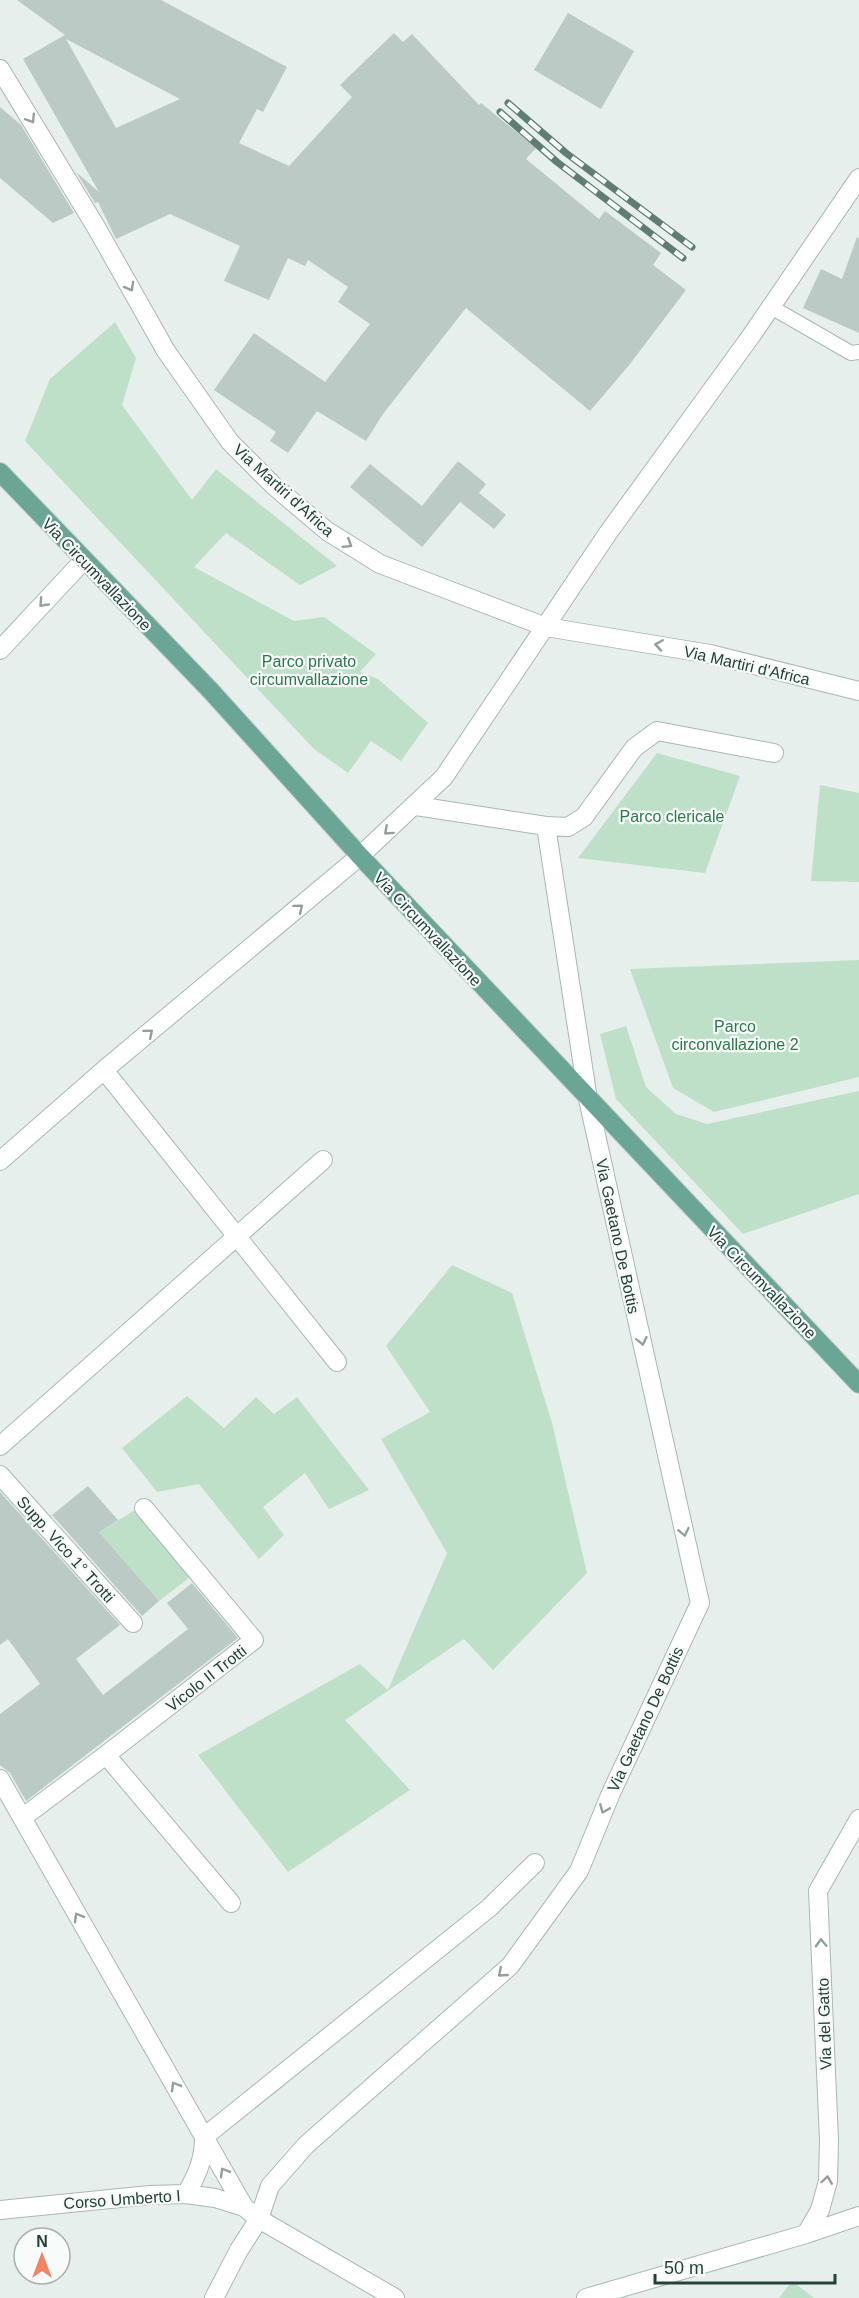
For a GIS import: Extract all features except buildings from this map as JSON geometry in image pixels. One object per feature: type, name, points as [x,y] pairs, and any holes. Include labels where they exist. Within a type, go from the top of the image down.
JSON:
[{"type":"main road","name":"Via Circumvallazione","points":[[0,472],[83,561],[210,690],[360,856],[588,1100],[859,1384]]},
{"type":"street","name":"Via Martiri d'Africa","points":[[0,69],[96,227],[166,351],[230,442],[274,486],[327,531],[380,564],[546,627],[710,654],[859,692]]},
{"type":"street","points":[[0,1161],[104,1070],[360,856],[416,806],[444,777],[608,533],[771,307],[859,178]]},
{"type":"street","points":[[0,650],[83,561]]},
{"type":"street","points":[[416,806],[546,826],[568,827],[584,817],[634,748],[657,731],[774,753]]},
{"type":"street","name":"Via Gaetano De Bottis","points":[[214,2298],[239,2250],[259,2219],[270,2186],[306,2145],[510,1966],[579,1871],[610,1793],[700,1604],[588,1100],[546,826]]},
{"type":"street","points":[[104,1070],[337,1362]]},
{"type":"street","points":[[0,1446],[323,1160]]},
{"type":"street","name":"Supp. Vico 1° Trotti","points":[[0,1475],[133,1623]]},
{"type":"street","name":"Vicolo II Trotti","points":[[22,1818],[254,1640],[144,1508]]},
{"type":"street","points":[[106,1755],[231,1903]]},
{"type":"street","points":[[0,1779],[244,2207],[259,2219],[395,2298]]},
{"type":"street","name":"Via del Gatto","points":[[806,2234],[820,2210],[828,2181],[829,2139],[818,1891],[859,1819]]},
{"type":"street","points":[[204,2137],[489,1908],[535,1863]]},
{"type":"street","points":[[186,2194],[197,2176],[204,2156],[204,2137]]},
{"type":"street","name":"Corso Umberto I","points":[[0,2210],[150,2195],[186,2194],[215,2198],[244,2207]]},
{"type":"street","points":[[586,2298],[806,2234],[859,2216]]},
{"type":"lane","points":[[771,307],[851,353],[859,352]]},
{"type":"green space","name":"Parco privato circumvallazione","points":[[115,322],[136,358],[122,405],[192,500],[216,469],[337,566],[300,585],[226,533],[194,567],[294,621],[324,617],[376,654],[360,672],[378,679],[428,723],[401,761],[371,741],[348,773],[314,749],[25,441],[50,379]]},
{"type":"green space","name":"Parco clericale","points":[[657,753],[740,776],[705,873],[578,858]]},
{"type":"green space","points":[[820,785],[859,793],[859,882],[811,881]]},
{"type":"green space","name":"Parco circonvallazione 2","points":[[859,960],[859,1077],[714,1112],[673,1088],[630,969]]},
{"type":"green space","points":[[626,1026],[646,1087],[676,1114],[707,1124],[859,1091],[859,1194],[743,1234],[616,1099],[600,1034]]},
{"type":"green space","points":[[452,1265],[512,1293],[552,1423],[587,1573],[493,1670],[464,1639],[345,1720],[410,1790],[288,1872],[198,1755],[360,1664],[388,1690],[447,1553],[381,1439],[430,1412],[386,1346]]},
{"type":"green space","points":[[187,1396],[224,1428],[256,1397],[274,1414],[297,1397],[369,1490],[329,1509],[305,1473],[263,1507],[284,1535],[259,1559],[199,1484],[157,1492],[122,1448]]},
{"type":"green space","points":[[135,1510],[193,1575],[159,1601],[99,1532]]},
{"type":"green space","points":[[792,2281],[814,2298],[779,2298]]},
{"type":"railway","points":[[508,103],[566,153],[692,247]]},
{"type":"railway","points":[[500,112],[557,162],[683,258]]}]
